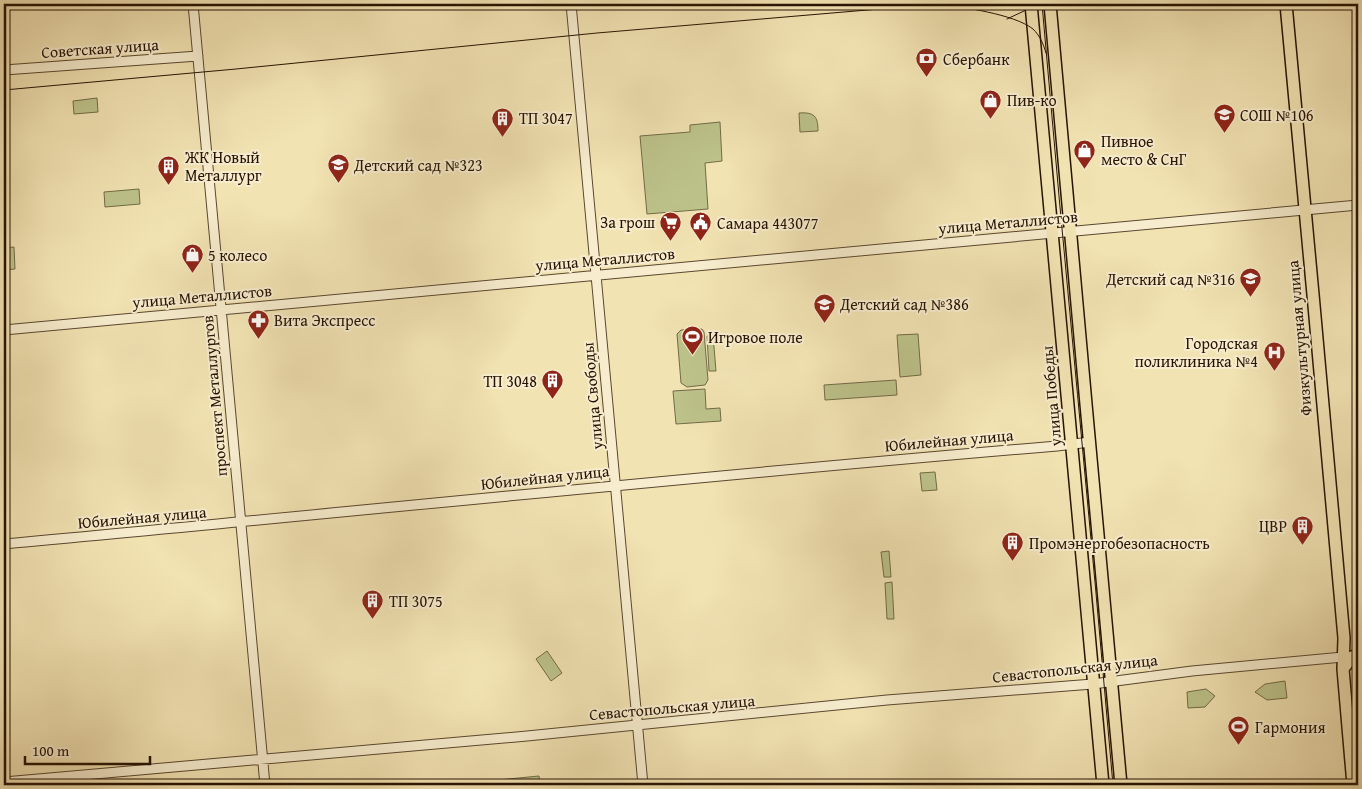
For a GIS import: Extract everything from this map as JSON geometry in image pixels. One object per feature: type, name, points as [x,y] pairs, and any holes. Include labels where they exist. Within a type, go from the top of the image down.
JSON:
[{"type":"main road","name":"улица Победы","points":[[1031,4],[1103,785]]},
{"type":"main road","name":"улица Победы","points":[[1050,4],[1120,785]]},
{"type":"main road","name":"Физкультурная улица","points":[[1286,4],[1344,638],[1343,663],[1353,785]]},
{"type":"main road","points":[[1343,663],[1358,654],[1344,638]]},
{"type":"street","name":"проспект Металлургов","points":[[193,4],[265,785]]},
{"type":"street","name":"улица Свободы","points":[[571,4],[644,785]]},
{"type":"street","name":"Советская улица","points":[[4,70],[198,56]]},
{"type":"street","name":"улица Металлистов","points":[[4,330],[1358,205]]},
{"type":"street","name":"Юбилейная улица","points":[[4,544],[241,523],[615,485],[1090,442]]},
{"type":"street","name":"Севастопольская улица","points":[[4,782],[263,760],[887,700],[1093,684],[1192,671],[1343,663]]},
{"type":"green space","points":[[97,98],[98,112],[74,114],[73,101]]},
{"type":"green space","points":[[799,113],[812,114],[816,118],[818,131],[800,132]]},
{"type":"green space","points":[[720,122],[722,161],[705,163],[708,209],[647,214],[640,136],[690,132],[690,125]]},
{"type":"green space","points":[[139,189],[140,204],[105,207],[104,192]]},
{"type":"green space","points":[[14,247],[15,269],[4,270],[4,248]]},
{"type":"green space","name":"Игровое поле","points":[[702,329],[704,332],[708,380],[705,385],[687,387],[681,383],[677,334],[681,330]]},
{"type":"green space","points":[[918,334],[921,375],[900,377],[897,335]]},
{"type":"green space","points":[[713,335],[716,371],[709,371],[707,336]]},
{"type":"green space","points":[[896,380],[897,395],[825,400],[824,385]]},
{"type":"green space","points":[[705,389],[706,409],[720,408],[721,421],[676,424],[673,391]]},
{"type":"green space","points":[[935,472],[937,490],[922,491],[920,473]]},
{"type":"green space","points":[[889,551],[891,577],[884,577],[881,552]]},
{"type":"green space","points":[[892,582],[894,619],[887,619],[885,583]]},
{"type":"green space","points":[[547,651],[562,673],[551,681],[536,659]]},
{"type":"green space","points":[[1285,681],[1287,698],[1267,700],[1255,692],[1265,684]]},
{"type":"green space","points":[[1206,689],[1215,696],[1205,707],[1188,708],[1187,692]]},
{"type":"green space","points":[[539,776],[540,785],[489,785],[488,781]]},
{"type":"tram line","points":[[4,90],[597,33],[938,4],[987,12],[1014,19],[1033,29],[1038,34],[1046,53]]},
{"type":"tram line","points":[[1007,19],[1024,11],[1030,4]]},
{"type":"tram line","points":[[1042,4],[1113,785]]},
{"type":"place","name":"Сбербанк","points":[[927,78]]},
{"type":"place","name":"Пив-ко","points":[[991,119]]},
{"type":"place","name":"СОШ №106","points":[[1224,134]]},
{"type":"place","name":"ТП 3047","points":[[503,137]]},
{"type":"place","name":"Пивное место & СнГ","points":[[1085,169]]},
{"type":"place","name":"Детский сад №323","points":[[338,184]]},
{"type":"place","name":"ЖК Новый Металлург","points":[[169,185]]},
{"type":"place","name":"За грош","points":[[671,241]]},
{"type":"place","name":"Самара 443077","points":[[701,242]]},
{"type":"place","name":"5 колесо","points":[[192,274]]},
{"type":"place","name":"Детский сад №316","points":[[1251,298]]},
{"type":"place","name":"Детский сад №386","points":[[824,323]]},
{"type":"place","name":"Вита Экспресс","points":[[258,339]]},
{"type":"place","name":"Игровое поле","points":[[692,356]]},
{"type":"place","name":"Городская поликлиника №4","points":[[1274,371]]},
{"type":"place","name":"ТП 3048","points":[[553,400]]},
{"type":"place","name":"ЦВР","points":[[1303,545]]},
{"type":"place","name":"Промэнергобезопасность","points":[[1013,562]]},
{"type":"place","name":"ТП 3075","points":[[373,620]]},
{"type":"place","name":"Гармония","points":[[1239,746]]}]
